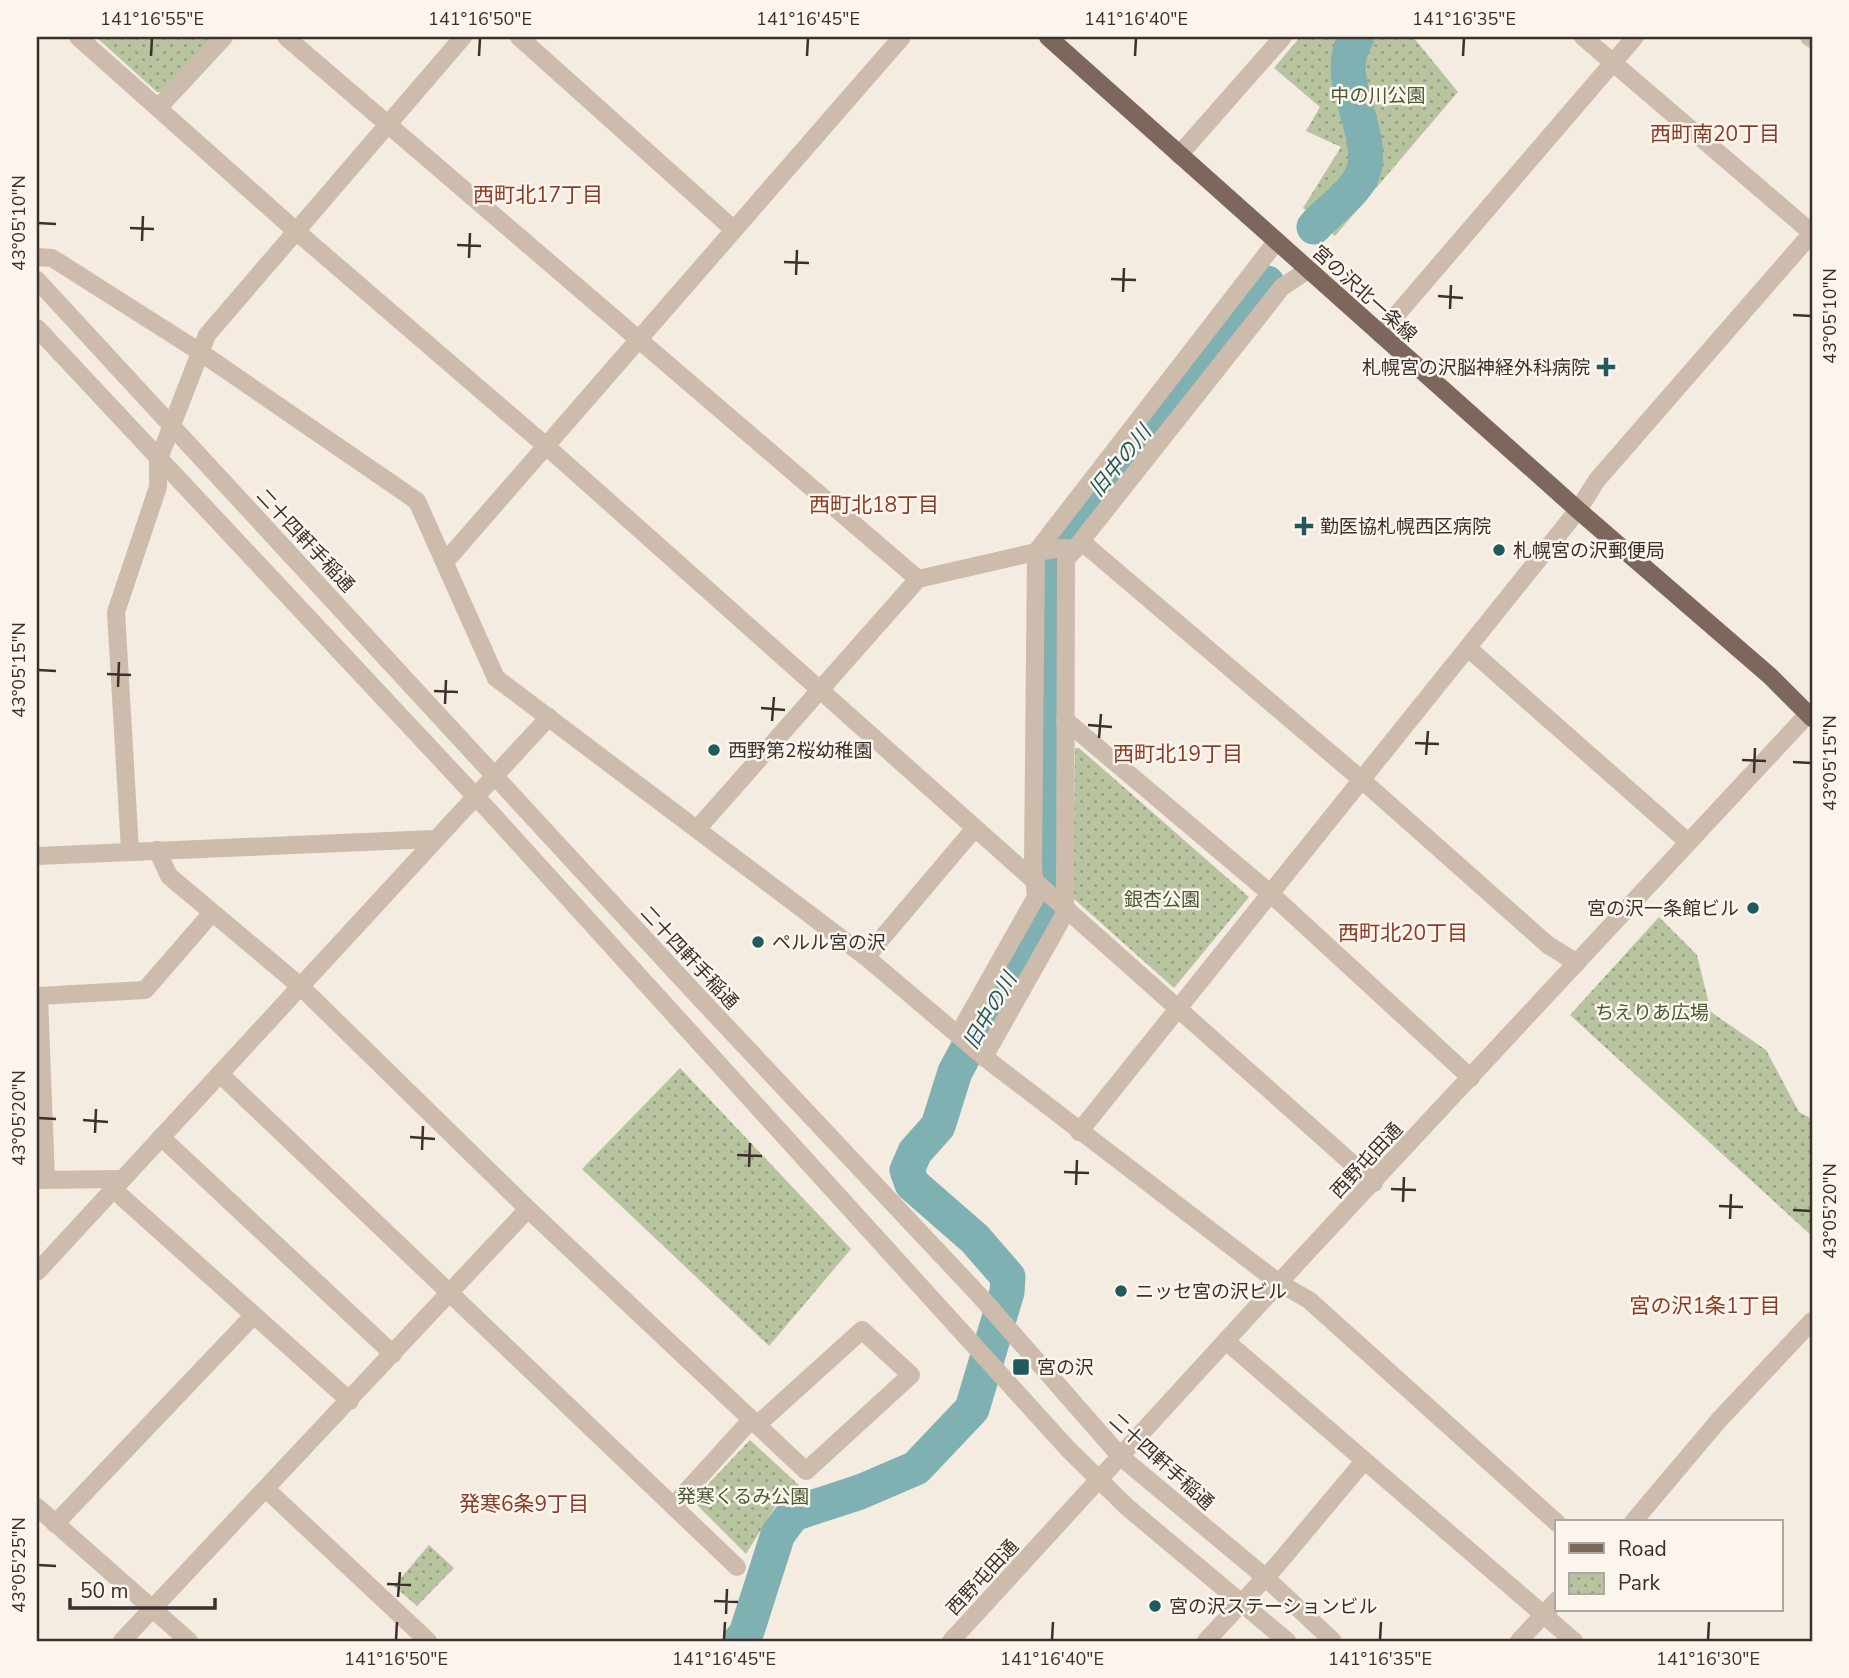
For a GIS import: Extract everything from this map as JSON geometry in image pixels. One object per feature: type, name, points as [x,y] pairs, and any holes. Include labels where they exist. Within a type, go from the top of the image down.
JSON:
[{"type":"main road","name":"宮の沢北一条線","points":[[1048,37],[1308,271],[1811,713]]},
{"type":"street","points":[[78,37],[296,231],[546,446],[1374,1182]]},
{"type":"street","points":[[158,108],[224,37]]},
{"type":"street","points":[[286,37],[918,579]]},
{"type":"street","points":[[130,850],[116,612],[159,487],[158,461],[206,335],[463,37]]},
{"type":"street","points":[[519,37],[732,228]]},
{"type":"street","points":[[445,562],[638,341],[732,228],[902,37]]},
{"type":"street","points":[[1179,155],[1283,37]]},
{"type":"street","points":[[1079,1132],[1363,781],[1578,510],[1597,480],[1812,233],[1583,37]]},
{"type":"street","points":[[1380,334],[1635,37]]},
{"type":"street","points":[[960,1037],[1036,897],[1060,548],[1276,242]]},
{"type":"street","points":[[37,257],[52,258],[200,352],[416,501],[496,678],[866,957],[960,1037],[1079,1132],[1279,1283],[1309,1300],[1555,1522]]},
{"type":"street","points":[[698,828],[918,579],[1060,548],[1282,287],[1308,271]]},
{"type":"street","name":"二十四軒手稲通","points":[[37,279],[704,1002],[979,1295],[1121,1457],[1265,1577],[1333,1641]]},
{"type":"street","points":[[37,328],[158,461],[474,796],[1099,1481],[1287,1641]]},
{"type":"street","points":[[981,1054],[1063,918],[1066,560],[1060,548]]},
{"type":"street","points":[[1060,548],[1363,781],[1548,946],[1577,963]]},
{"type":"street","points":[[1468,648],[1688,842]]},
{"type":"street","name":"西野屯田通","points":[[951,1641],[1279,1283],[1811,713]]},
{"type":"street","points":[[37,1272],[549,717]]},
{"type":"street","points":[[1065,720],[1271,894],[1471,1078]]},
{"type":"street","points":[[866,957],[975,828]]},
{"type":"street","points":[[37,856],[435,839]]},
{"type":"street","points":[[157,850],[169,876],[300,986],[528,1209],[754,1422],[806,1471],[912,1375],[862,1330],[754,1422],[673,1506]]},
{"type":"street","points":[[211,914],[145,990],[39,996],[41,1180],[117,1184],[254,1315],[350,1401]]},
{"type":"street","points":[[220,1074],[737,1567]]},
{"type":"street","points":[[161,1137],[393,1354]]},
{"type":"street","points":[[122,1641],[267,1490],[528,1209]]},
{"type":"street","points":[[55,1524],[254,1315]]},
{"type":"street","points":[[1635,1520],[1719,1420],[1812,1321]]},
{"type":"street","points":[[1227,1342],[1574,1641]]},
{"type":"street","points":[[1206,1641],[1265,1577],[1364,1461]]},
{"type":"street","points":[[267,1490],[428,1641]]},
{"type":"street","points":[[37,1507],[189,1641]]},
{"type":"street","points":[[1519,1641],[1555,1602]]},
{"type":"green space","points":[[96,37],[214,37],[164,92],[157,92]]},
{"type":"green space","name":"中の川公園","points":[[1300,37],[1413,37],[1458,92],[1335,236],[1303,208],[1341,147],[1306,131],[1320,107],[1274,68]]},
{"type":"green space","name":"銀杏公園","points":[[1075,748],[1079,748],[1249,897],[1174,988],[1073,898]]},
{"type":"green space","name":"ちえりあ広場","points":[[1659,917],[1697,955],[1711,1012],[1766,1050],[1799,1112],[1812,1119],[1812,1236],[1570,1015]]},
{"type":"green space","points":[[680,1068],[851,1249],[769,1346],[582,1169]]},
{"type":"green space","name":"発寒くるみ公園","points":[[750,1440],[802,1488],[775,1507],[746,1554],[698,1506],[696,1497]]},
{"type":"green space","points":[[429,1545],[454,1568],[417,1606],[394,1586]]},
{"type":"waterway","name":"旧中の川","points":[[1314,227],[1351,191],[1365,165],[1363,133],[1348,67],[1350,52],[1357,37]]},
{"type":"waterway","name":"旧中の川","points":[[740,1641],[746,1634],[778,1534],[793,1514],[860,1492],[916,1468],[972,1409],[1007,1292],[1008,1277],[975,1239],[912,1184],[907,1170],[915,1152],[938,1126],[955,1072],[1010,970],[1043,918],[1052,879],[1050,570],[1059,536],[1267,283]]},
{"type":"place","name":"札幌宮の沢脳神経外科病院","points":[[1606,367]]},
{"type":"place","name":"勤医協札幌西区病院","points":[[1304,526]]},
{"type":"place","name":"札幌宮の沢郵便局","points":[[1499,550]]},
{"type":"place","name":"西野第2桜幼稚園","points":[[714,750]]},
{"type":"place","name":"宮の沢一条館ビル","points":[[1753,908]]},
{"type":"place","name":"ペルル宮の沢","points":[[758,942]]},
{"type":"place","name":"ニッセ宮の沢ビル","points":[[1121,1291]]},
{"type":"place","name":"宮の沢","points":[[1021,1367]]},
{"type":"place","name":"宮の沢ステーションビル","points":[[1155,1606]]},
{"type":"district","name":"西町南20丁目","points":[[1715,134]]},
{"type":"district","name":"西町北17丁目","points":[[538,195]]},
{"type":"district","name":"西町北18丁目","points":[[874,505]]},
{"type":"district","name":"西町北19丁目","points":[[1178,754]]},
{"type":"district","name":"西町北20丁目","points":[[1403,933]]},
{"type":"district","name":"宮の沢1条1丁目","points":[[1705,1306]]},
{"type":"district","name":"発寒6条9丁目","points":[[524,1504]]}]
